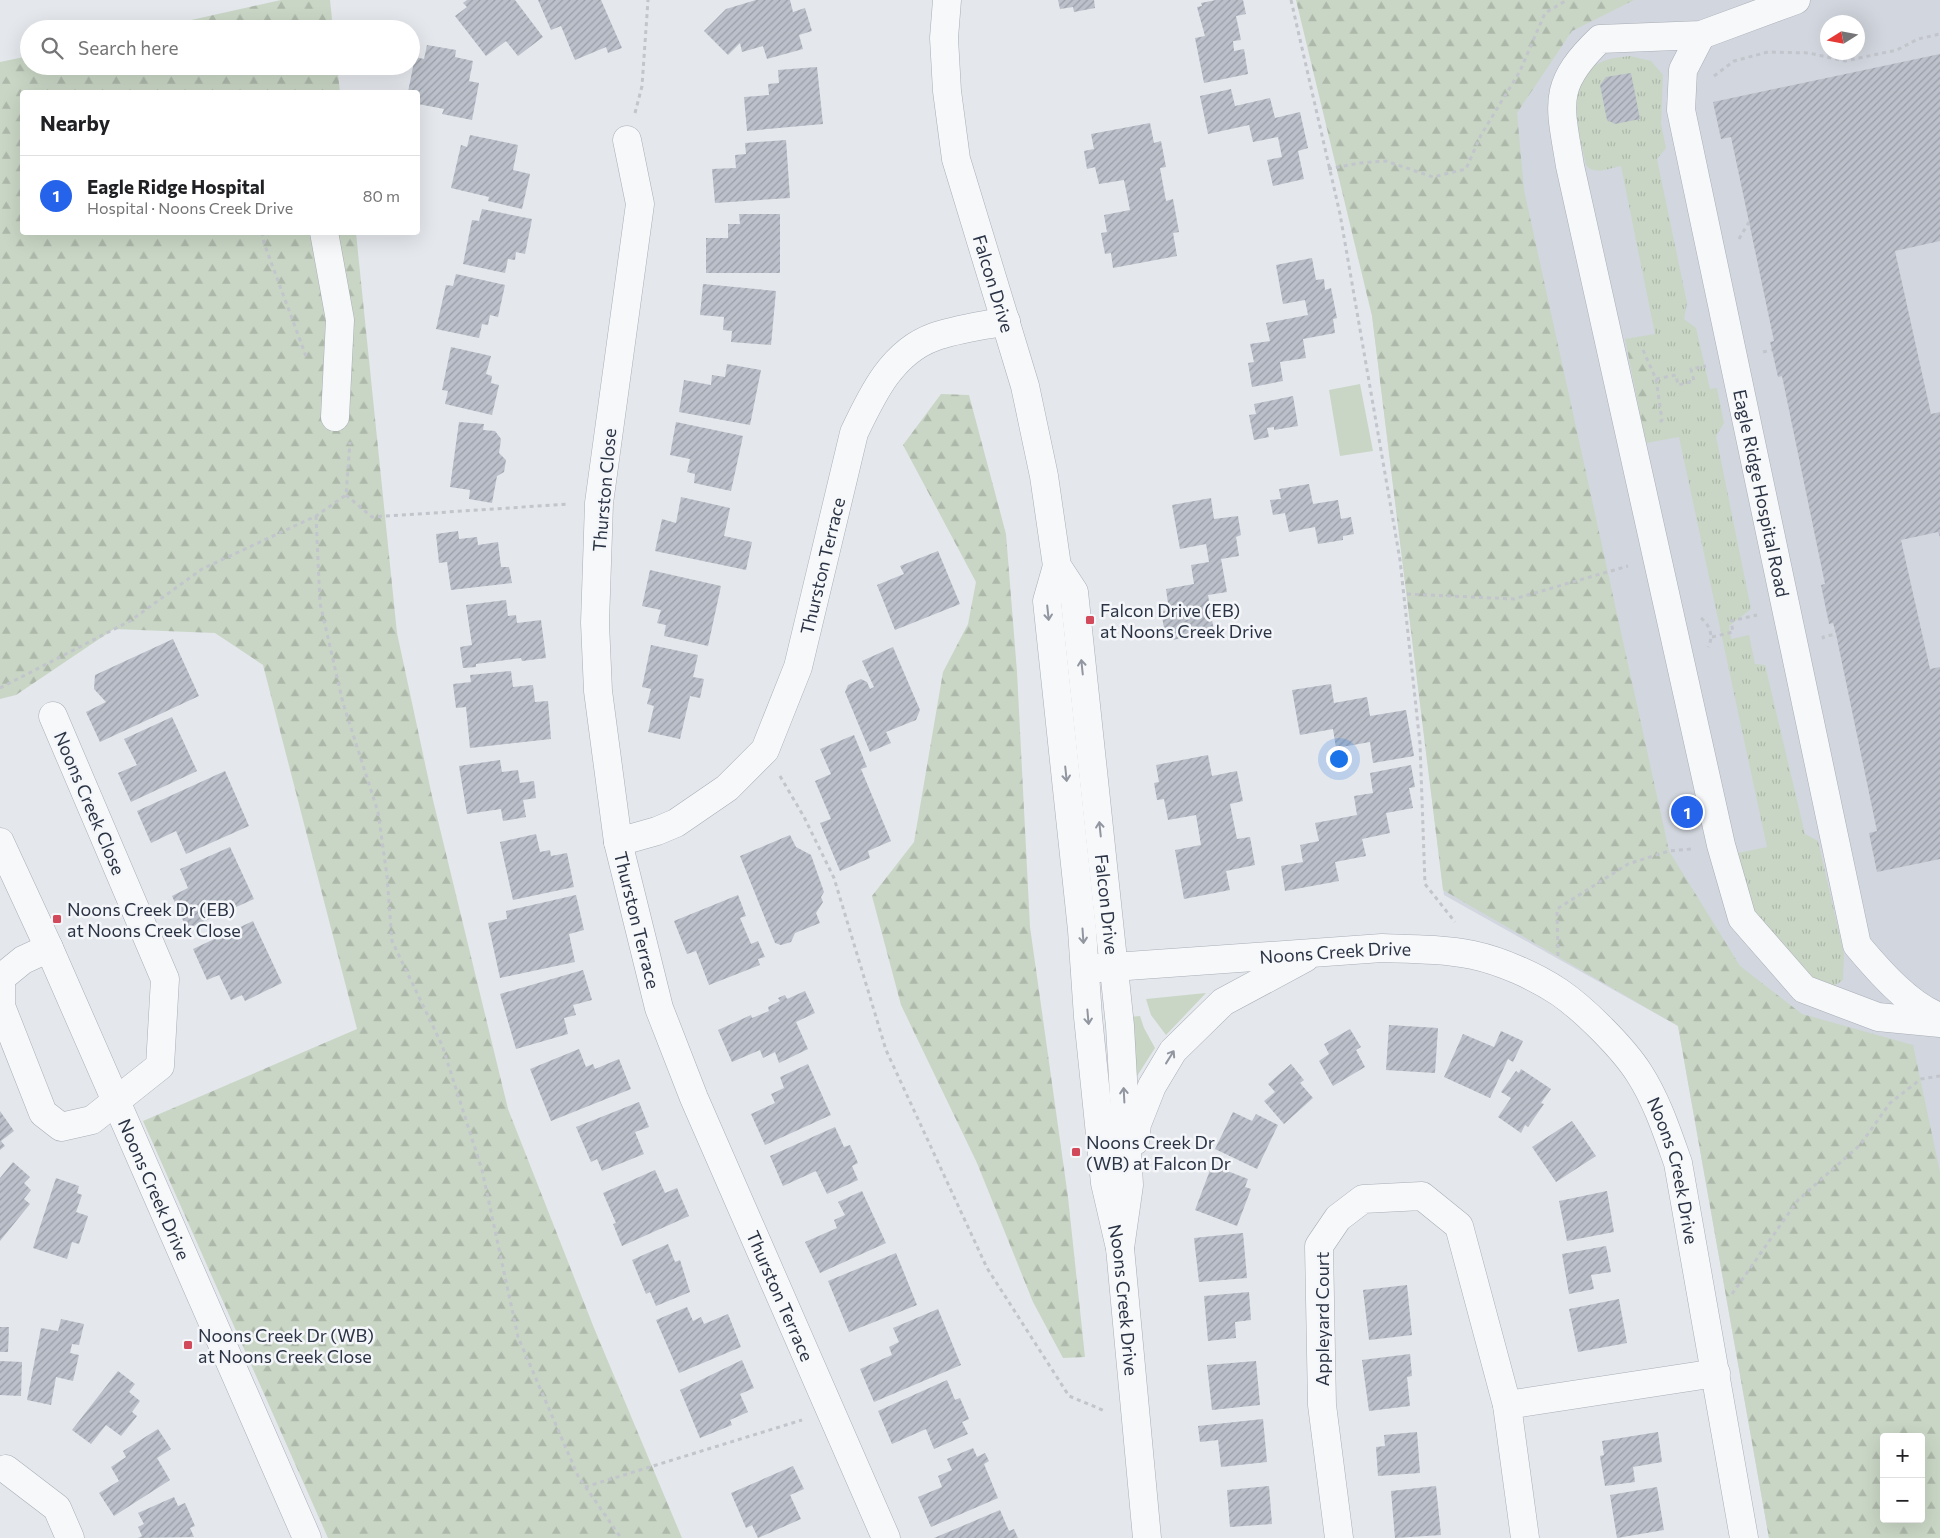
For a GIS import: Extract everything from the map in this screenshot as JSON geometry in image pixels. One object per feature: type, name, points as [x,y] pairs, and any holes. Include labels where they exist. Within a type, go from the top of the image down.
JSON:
[{"type":"street","name":"Falcon Drive","points":[[947,0],[944,38],[947,91],[956,158],[1025,386],[1042,467],[1058,566],[1074,592],[1115,968],[1130,1184],[1120,1248]]},
{"type":"street","points":[[1796,0],[1701,35],[1600,39],[1578,60],[1564,86],[1562,112],[1570,166],[1721,845],[1742,918],[1804,989],[1878,1017],[1940,1023]]},
{"type":"street","name":"Eagle Ridge Hospital Road","points":[[1701,35],[1683,70],[1681,110],[1857,945],[1881,973],[1928,1012],[1940,1017]]},
{"type":"street","name":"Thurston Close","points":[[618,842],[598,691],[595,623],[599,503],[640,204],[628,140]]},
{"type":"street","points":[[325,235],[340,320],[335,416]]},
{"type":"street","name":"Thurston Terrace","points":[[886,1538],[694,1098],[659,1008],[618,842],[657,831],[676,823],[727,788],[765,750],[798,666],[854,433],[885,375],[909,351],[933,337],[1006,321]]},
{"type":"street","name":"Falcon Drive","points":[[1058,566],[1047,601],[1085,969]]},
{"type":"street","name":"Noons Creek Close","points":[[50,948],[22,960],[1,978],[1,1006],[43,1113],[61,1127],[92,1120],[160,1066],[165,979],[53,716]]},
{"type":"street","name":"Noons Creek Drive","points":[[0,842],[50,948],[115,1101],[307,1538]]},
{"type":"street","name":"Noons Creek Drive","points":[[1148,1538],[1120,1248],[1105,1183],[1085,969],[1401,948],[1430,949],[1474,955],[1516,971],[1560,992],[1602,1029],[1638,1072],[1660,1112],[1678,1163],[1744,1538]]},
{"type":"street","points":[[1130,1184],[1137,1124],[1152,1086],[1173,1051],[1223,1002],[1314,953]]},
{"type":"street","name":"Appleyard Court","points":[[1339,1538],[1322,1405],[1319,1246],[1338,1218],[1363,1199],[1422,1196],[1459,1226],[1507,1405],[1525,1538]]},
{"type":"street","points":[[1507,1405],[1716,1373]]},
{"type":"street","points":[[6,1469],[57,1508],[70,1538]]},
{"type":"path","points":[[628,140],[642,86],[648,0]]},
{"type":"path","points":[[1291,0],[1328,169],[1340,214],[1400,560],[1420,744],[1425,884],[1454,921],[1474,955]]},
{"type":"path","points":[[1328,169],[1359,162],[1386,161],[1433,177],[1466,169],[1481,135],[1520,71],[1545,13],[1567,0]]},
{"type":"path","points":[[1711,78],[1734,62],[1768,52],[1809,53],[1846,61],[1897,50],[1918,39],[1940,34]]},
{"type":"path","points":[[1736,233],[1737,242],[1749,222]]},
{"type":"path","points":[[1643,350],[1656,380],[1662,420]]},
{"type":"path","points":[[1656,380],[1676,374],[1678,385],[1694,381],[1691,369],[1709,365]]},
{"type":"path","points":[[0,688],[130,621],[202,569],[316,516],[346,496],[372,517],[565,504]]},
{"type":"path","points":[[316,516],[320,603],[343,703],[378,812],[388,876],[392,941],[442,1045],[477,1152],[518,1337],[578,1476],[622,1538]]},
{"type":"path","points":[[1406,594],[1514,599],[1658,557]]},
{"type":"path","points":[[1712,637],[1733,632],[1731,620],[1751,616]]},
{"type":"path","points":[[1823,637],[1836,634]]},
{"type":"path","points":[[765,750],[804,817],[834,878],[886,1050],[987,1268],[1069,1396],[1136,1424]]},
{"type":"path","points":[[1558,963],[1557,908],[1628,864],[1669,851],[1721,845]]},
{"type":"path","points":[[1708,1330],[1798,1200],[1860,1145],[1890,1103],[1921,1080],[1940,1076]]},
{"type":"path","points":[[586,1487],[786,1424]]},
{"type":"shaded area","points":[[1333,0],[1940,0],[1940,1538],[1769,1538],[1678,1026],[1444,895]]},
{"type":"green space","points":[[281,0],[330,0],[332,20],[191,20]]},
{"type":"green space","points":[[1296,0],[1634,0],[1572,31],[1517,113],[1524,190],[1669,851],[1740,966],[1802,1014],[1913,1045],[1940,1172],[1940,1538],[1769,1538],[1678,1026],[1443,890],[1372,316]]},
{"type":"green space","points":[[1630,56],[1651,61],[1663,75],[1661,124],[1666,148],[1657,159],[1687,303],[1684,319],[1696,328],[1710,389],[1717,388],[1724,423],[1716,436],[1751,609],[1729,626],[1731,639],[1749,635],[1755,664],[1765,665],[1805,834],[1818,841],[1844,954],[1843,980],[1827,991],[1803,981],[1759,918],[1742,887],[1733,854],[1767,847],[1679,437],[1646,443],[1625,339],[1655,334],[1621,166],[1598,171],[1586,165],[1576,105],[1578,91],[1583,78],[1592,67],[1607,60]]},
{"type":"green space","points":[[20,58],[20,75],[338,75],[340,90],[20,90],[20,235],[356,235],[397,633],[432,796],[508,1109],[594,1328],[682,1538],[328,1538],[143,1121],[357,1029],[263,665],[215,633],[114,629],[16,695],[0,699],[0,62]]},
{"type":"green space","points":[[1627,349],[1636,349],[1646,367],[1653,386],[1655,405],[1652,425],[1644,429]]},
{"type":"green space","points":[[1360,384],[1373,451],[1340,456],[1329,390]]},
{"type":"green space","points":[[941,394],[969,395],[1006,534],[1017,672],[1030,927],[1068,1197],[1085,1357],[1063,1358],[1033,1302],[977,1163],[901,1005],[872,896],[914,842],[943,672],[968,624],[976,582],[903,445]]},
{"type":"green space","points":[[1206,993],[1166,1035],[1151,1015],[1146,999]]},
{"type":"green space","points":[[1140,1016],[1155,1048],[1137,1076],[1130,1017]]},
{"type":"building","points":[[467,0],[515,0],[543,37],[518,56],[506,41],[486,56],[455,16],[467,7],[463,3]]},
{"type":"building","points":[[538,0],[601,0],[622,48],[608,53],[606,47],[575,60],[561,26],[551,30]]},
{"type":"building","points":[[756,0],[790,0],[793,12],[805,8],[812,31],[799,35],[803,49],[767,59],[763,46],[742,52],[740,43],[728,55],[704,31],[726,9]]},
{"type":"building","points":[[1058,0],[1094,0],[1095,8],[1074,12],[1073,7],[1060,9]]},
{"type":"building","points":[[1216,0],[1243,0],[1246,14],[1236,16],[1241,40],[1233,41],[1234,51],[1244,49],[1248,74],[1204,83],[1195,38],[1205,36],[1197,7],[1202,6],[1201,3]]},
{"type":"building","points":[[427,45],[456,50],[455,57],[473,61],[469,81],[479,83],[472,120],[442,114],[444,109],[420,104],[420,90],[408,90],[411,75],[420,75],[420,58],[424,59]]},
{"type":"building","points":[[1940,54],[1940,241],[1895,251],[1931,414],[1940,412],[1940,537],[1938,532],[1901,540],[1930,669],[1940,667],[1940,859],[1877,872],[1869,833],[1877,831],[1836,634],[1833,623],[1829,624],[1821,585],[1825,584],[1782,376],[1778,377],[1770,342],[1774,341],[1731,137],[1721,139],[1713,102]]},
{"type":"building","points":[[817,67],[823,124],[747,131],[744,97],[769,95],[768,84],[779,83],[778,70]]},
{"type":"building","points":[[1631,73],[1640,119],[1615,124],[1607,120],[1600,85],[1606,77]]},
{"type":"building","points":[[1231,89],[1235,106],[1270,98],[1275,118],[1300,112],[1308,148],[1298,151],[1304,179],[1273,186],[1267,160],[1282,157],[1278,137],[1253,142],[1249,125],[1208,134],[1200,96]]},
{"type":"building","points":[[1150,123],[1154,143],[1161,141],[1166,167],[1160,168],[1166,201],[1173,199],[1179,232],[1173,233],[1177,256],[1113,268],[1111,253],[1105,254],[1101,233],[1107,232],[1104,215],[1130,210],[1124,180],[1099,184],[1095,167],[1087,169],[1084,151],[1094,149],[1091,134]]},
{"type":"building","points":[[470,135],[518,145],[513,170],[530,174],[522,209],[488,201],[489,197],[451,188],[461,145],[467,147]]},
{"type":"building","points":[[786,140],[790,198],[715,203],[712,169],[736,168],[735,155],[746,154],[745,143]]},
{"type":"building","points":[[482,209],[532,219],[525,254],[516,252],[515,260],[508,259],[505,273],[463,264],[472,220],[479,221]]},
{"type":"building","points":[[739,214],[780,214],[780,273],[706,273],[706,238],[728,238],[728,224],[740,224]]},
{"type":"building","points":[[1312,258],[1316,280],[1324,279],[1325,290],[1331,288],[1337,318],[1333,319],[1335,333],[1303,339],[1306,358],[1280,362],[1283,381],[1252,387],[1248,363],[1254,362],[1250,344],[1270,341],[1266,323],[1308,315],[1305,300],[1283,304],[1276,265]]},
{"type":"building","points":[[456,274],[505,285],[498,317],[490,315],[488,325],[482,324],[479,338],[436,329],[446,285],[453,286]]},
{"type":"building","points":[[703,284],[776,291],[771,345],[731,342],[732,331],[723,330],[724,317],[700,315]]},
{"type":"building","points":[[451,347],[491,356],[486,374],[492,376],[491,383],[499,385],[492,415],[445,404],[448,391],[442,390]]},
{"type":"building","points":[[727,364],[761,370],[750,425],[679,412],[684,380],[711,385],[712,375],[725,377]]},
{"type":"building","points":[[1293,396],[1298,426],[1274,430],[1274,427],[1267,428],[1269,437],[1254,440],[1249,415],[1256,414],[1254,404]]},
{"type":"building","points":[[459,422],[484,424],[483,430],[495,431],[501,439],[499,453],[506,460],[504,472],[497,476],[492,503],[469,499],[470,490],[450,487]]},
{"type":"building","points":[[676,422],[743,436],[731,491],[694,483],[695,474],[687,472],[690,459],[670,455]]},
{"type":"building","points":[[1309,484],[1313,504],[1338,500],[1341,519],[1351,517],[1354,534],[1343,536],[1343,540],[1318,544],[1315,527],[1289,532],[1285,513],[1273,515],[1270,500],[1281,499],[1279,489]]},
{"type":"building","points":[[681,497],[730,508],[724,536],[752,542],[746,570],[655,551],[662,519],[676,523]]},
{"type":"building","points":[[1211,498],[1214,519],[1238,516],[1241,535],[1236,537],[1239,556],[1221,559],[1227,592],[1208,595],[1214,632],[1172,640],[1170,627],[1164,628],[1161,611],[1169,610],[1166,589],[1194,584],[1191,565],[1209,562],[1206,544],[1180,549],[1172,505]]},
{"type":"building","points":[[458,531],[459,539],[477,537],[478,545],[498,542],[501,567],[509,567],[512,583],[451,590],[447,562],[439,563],[436,534]]},
{"type":"building","points":[[938,551],[960,604],[895,630],[877,585],[904,574],[900,566]]},
{"type":"building","points":[[650,570],[721,586],[708,646],[664,636],[666,625],[657,623],[661,610],[642,606]]},
{"type":"building","points":[[506,600],[508,616],[516,615],[517,623],[541,620],[546,658],[522,661],[521,658],[476,664],[476,667],[463,668],[460,647],[472,645],[466,605]]},
{"type":"building","points":[[173,639],[199,696],[100,742],[86,712],[106,702],[94,689],[95,675]]},
{"type":"building","points":[[651,645],[698,655],[693,677],[704,679],[700,698],[690,696],[680,739],[648,732],[654,706],[647,704],[651,689],[642,687]]},
{"type":"building","points":[[893,647],[920,710],[916,720],[886,732],[891,743],[870,752],[845,692],[848,685],[861,679],[867,682],[870,689],[874,687],[862,661]]},
{"type":"building","points":[[511,671],[513,687],[533,685],[535,702],[548,701],[551,739],[470,748],[466,707],[456,708],[453,684],[471,682],[470,675]]},
{"type":"building","points":[[1331,684],[1334,703],[1367,697],[1370,716],[1406,710],[1414,756],[1373,763],[1370,742],[1336,748],[1333,729],[1300,735],[1292,690]]},
{"type":"building","points":[[172,717],[197,771],[131,802],[118,773],[137,765],[124,739]]},
{"type":"building","points":[[854,735],[867,767],[861,769],[891,841],[868,851],[870,858],[840,871],[820,823],[831,819],[815,781],[831,774],[820,749]]},
{"type":"building","points":[[1208,755],[1212,776],[1237,771],[1243,801],[1230,804],[1237,839],[1250,837],[1255,865],[1226,871],[1230,890],[1184,899],[1175,850],[1201,845],[1196,815],[1168,820],[1164,799],[1157,800],[1154,783],[1159,782],[1156,765]]},
{"type":"building","points":[[500,760],[502,772],[518,770],[520,783],[534,781],[536,798],[523,800],[526,817],[503,821],[501,809],[467,814],[459,766]]},
{"type":"building","points":[[1411,765],[1415,787],[1409,788],[1413,808],[1386,813],[1390,833],[1362,839],[1366,856],[1335,862],[1339,881],[1285,891],[1281,866],[1303,862],[1300,845],[1319,841],[1315,823],[1357,815],[1354,796],[1373,793],[1370,773]]},
{"type":"building","points":[[225,771],[249,826],[186,854],[176,831],[151,843],[137,811]]},
{"type":"building","points":[[536,834],[540,852],[550,850],[551,856],[567,853],[574,887],[513,900],[500,842]]},
{"type":"building","points":[[790,835],[796,847],[811,855],[824,892],[821,897],[823,902],[816,913],[820,923],[795,933],[791,942],[781,945],[775,943],[740,856]]},
{"type":"building","points":[[230,847],[254,899],[187,929],[172,896],[188,888],[180,869]]},
{"type":"building","points":[[576,895],[584,930],[569,934],[575,962],[500,978],[488,923],[507,919],[506,911]]},
{"type":"building","points":[[738,895],[746,916],[740,918],[751,944],[758,941],[765,957],[758,959],[760,965],[709,985],[696,951],[687,954],[674,921]]},
{"type":"building","points":[[253,921],[282,983],[245,1001],[242,995],[231,1000],[219,975],[207,980],[193,949]]},
{"type":"building","points":[[583,970],[592,1000],[573,1005],[576,1015],[564,1018],[568,1034],[516,1049],[500,994]]},
{"type":"building","points":[[805,991],[815,1013],[796,1022],[808,1049],[779,1063],[775,1052],[763,1058],[760,1050],[732,1062],[718,1030],[751,1015],[752,1018],[769,1011],[768,1007],[780,1001],[778,998],[785,995],[787,999]]},
{"type":"building","points":[[1389,1025],[1438,1028],[1435,1073],[1386,1070]]},
{"type":"building","points":[[1350,1029],[1361,1047],[1356,1050],[1365,1067],[1333,1086],[1319,1061],[1329,1054],[1324,1044]]},
{"type":"building","points":[[1501,1031],[1523,1041],[1513,1062],[1508,1059],[1490,1098],[1444,1077],[1463,1034],[1494,1047]]},
{"type":"building","points":[[579,1049],[586,1067],[593,1064],[595,1069],[619,1059],[631,1089],[551,1121],[530,1069]]},
{"type":"building","points":[[808,1064],[831,1115],[765,1145],[751,1114],[775,1103],[771,1094],[784,1088],[780,1077]]},
{"type":"building","points":[[1291,1064],[1304,1080],[1300,1083],[1313,1098],[1284,1124],[1264,1101],[1275,1092],[1268,1084]]},
{"type":"building","points":[[1521,1069],[1551,1089],[1541,1103],[1544,1104],[1528,1127],[1525,1125],[1521,1133],[1498,1117],[1511,1098],[1501,1092],[1516,1071],[1519,1073]]},
{"type":"building","points":[[639,1102],[649,1127],[635,1132],[644,1154],[602,1171],[597,1159],[591,1162],[576,1127]]},
{"type":"building","points":[[0,1111],[14,1131],[1,1141],[5,1146],[0,1150]]},
{"type":"building","points":[[1233,1112],[1252,1121],[1256,1114],[1278,1125],[1257,1169],[1215,1149]]},
{"type":"building","points":[[1572,1121],[1596,1156],[1556,1182],[1532,1147]]},
{"type":"building","points":[[835,1127],[844,1147],[850,1145],[858,1163],[852,1166],[858,1180],[827,1194],[816,1171],[783,1186],[770,1156]]},
{"type":"building","points":[[13,1162],[30,1177],[24,1183],[31,1190],[24,1199],[30,1204],[0,1241],[0,1178]]},
{"type":"building","points":[[1212,1165],[1248,1179],[1245,1187],[1251,1189],[1237,1226],[1195,1210]]},
{"type":"building","points":[[655,1170],[665,1193],[677,1188],[689,1216],[622,1246],[613,1224],[616,1223],[603,1193]]},
{"type":"building","points":[[56,1178],[79,1186],[77,1193],[82,1195],[76,1212],[88,1216],[79,1244],[72,1242],[67,1259],[33,1248]]},
{"type":"building","points":[[862,1191],[886,1243],[820,1273],[805,1242],[837,1228],[834,1220],[845,1215],[838,1202]]},
{"type":"building","points":[[1607,1191],[1614,1232],[1567,1241],[1559,1201]]},
{"type":"building","points":[[1243,1233],[1247,1278],[1199,1282],[1194,1238]]},
{"type":"building","points":[[668,1244],[675,1262],[680,1260],[690,1292],[656,1306],[650,1292],[646,1294],[632,1260]]},
{"type":"building","points":[[1606,1246],[1611,1272],[1591,1275],[1594,1289],[1569,1294],[1562,1254]]},
{"type":"building","points":[[896,1253],[917,1305],[849,1332],[828,1281]]},
{"type":"building","points":[[1407,1285],[1412,1335],[1369,1340],[1363,1290]]},
{"type":"building","points":[[1249,1292],[1251,1320],[1235,1322],[1236,1338],[1208,1341],[1204,1296]]},
{"type":"building","points":[[1619,1299],[1627,1343],[1578,1352],[1569,1309]]},
{"type":"building","points":[[687,1307],[693,1321],[701,1317],[704,1324],[728,1314],[741,1347],[679,1373],[656,1320]]},
{"type":"building","points":[[938,1309],[961,1365],[874,1402],[860,1369],[892,1355],[889,1347],[899,1342],[893,1328]]},
{"type":"building","points":[[61,1319],[84,1324],[79,1345],[72,1344],[70,1353],[79,1355],[73,1381],[56,1377],[51,1405],[27,1400],[41,1328],[58,1331]]},
{"type":"building","points":[[0,1327],[9,1327],[8,1352],[0,1352]]},
{"type":"building","points":[[1410,1354],[1412,1376],[1407,1377],[1410,1406],[1369,1411],[1362,1360]]},
{"type":"building","points":[[742,1360],[754,1388],[740,1394],[748,1412],[730,1420],[732,1425],[700,1438],[680,1390]]},
{"type":"building","points":[[0,1361],[22,1362],[21,1396],[0,1395]]},
{"type":"building","points":[[1256,1361],[1260,1405],[1212,1410],[1207,1365]]},
{"type":"building","points":[[118,1371],[135,1384],[129,1392],[140,1401],[132,1412],[137,1416],[121,1436],[106,1425],[91,1444],[72,1430]]},
{"type":"building","points":[[947,1380],[955,1400],[960,1398],[969,1419],[962,1422],[968,1434],[934,1449],[926,1429],[892,1444],[878,1411]]},
{"type":"building","points":[[1263,1419],[1267,1462],[1221,1467],[1218,1440],[1200,1442],[1198,1426]]},
{"type":"building","points":[[158,1429],[171,1449],[157,1458],[170,1480],[114,1516],[99,1493],[119,1481],[111,1467],[126,1457],[123,1451]]},
{"type":"building","points":[[1417,1432],[1420,1473],[1378,1476],[1376,1447],[1385,1446],[1384,1435]]},
{"type":"building","points":[[1658,1432],[1662,1462],[1633,1467],[1635,1482],[1605,1486],[1600,1456],[1604,1455],[1602,1441]]},
{"type":"building","points":[[973,1448],[977,1457],[985,1453],[989,1461],[984,1464],[998,1498],[931,1527],[918,1497],[942,1487],[938,1476],[952,1470],[947,1459]]},
{"type":"building","points":[[793,1466],[804,1489],[790,1495],[801,1519],[758,1538],[752,1525],[746,1528],[731,1493]]},
{"type":"building","points":[[1269,1486],[1272,1524],[1230,1527],[1227,1490]]},
{"type":"building","points":[[1436,1486],[1441,1535],[1395,1538],[1391,1491]]},
{"type":"building","points":[[1657,1487],[1664,1530],[1617,1538],[1610,1495]]},
{"type":"building","points":[[174,1497],[178,1506],[185,1503],[195,1526],[190,1528],[194,1537],[138,1538],[142,1536],[138,1527],[144,1524],[138,1513]]},
{"type":"building","points":[[1000,1510],[1009,1531],[1014,1529],[1018,1538],[934,1538]]},
{"type":"place","name":"Falcon Drive (EB) at Noons Creek Drive","points":[[1090,620]]},
{"type":"place","name":"Eagle Ridge Hospital","points":[[1687,812]]},
{"type":"place","name":"Noons Creek Dr (EB) at Noons Creek Close","points":[[57,919]]},
{"type":"place","name":"Noons Creek Dr (WB) at Falcon Dr","points":[[1076,1152]]},
{"type":"place","name":"Noons Creek Dr (WB) at Noons Creek Close","points":[[188,1345]]}]
